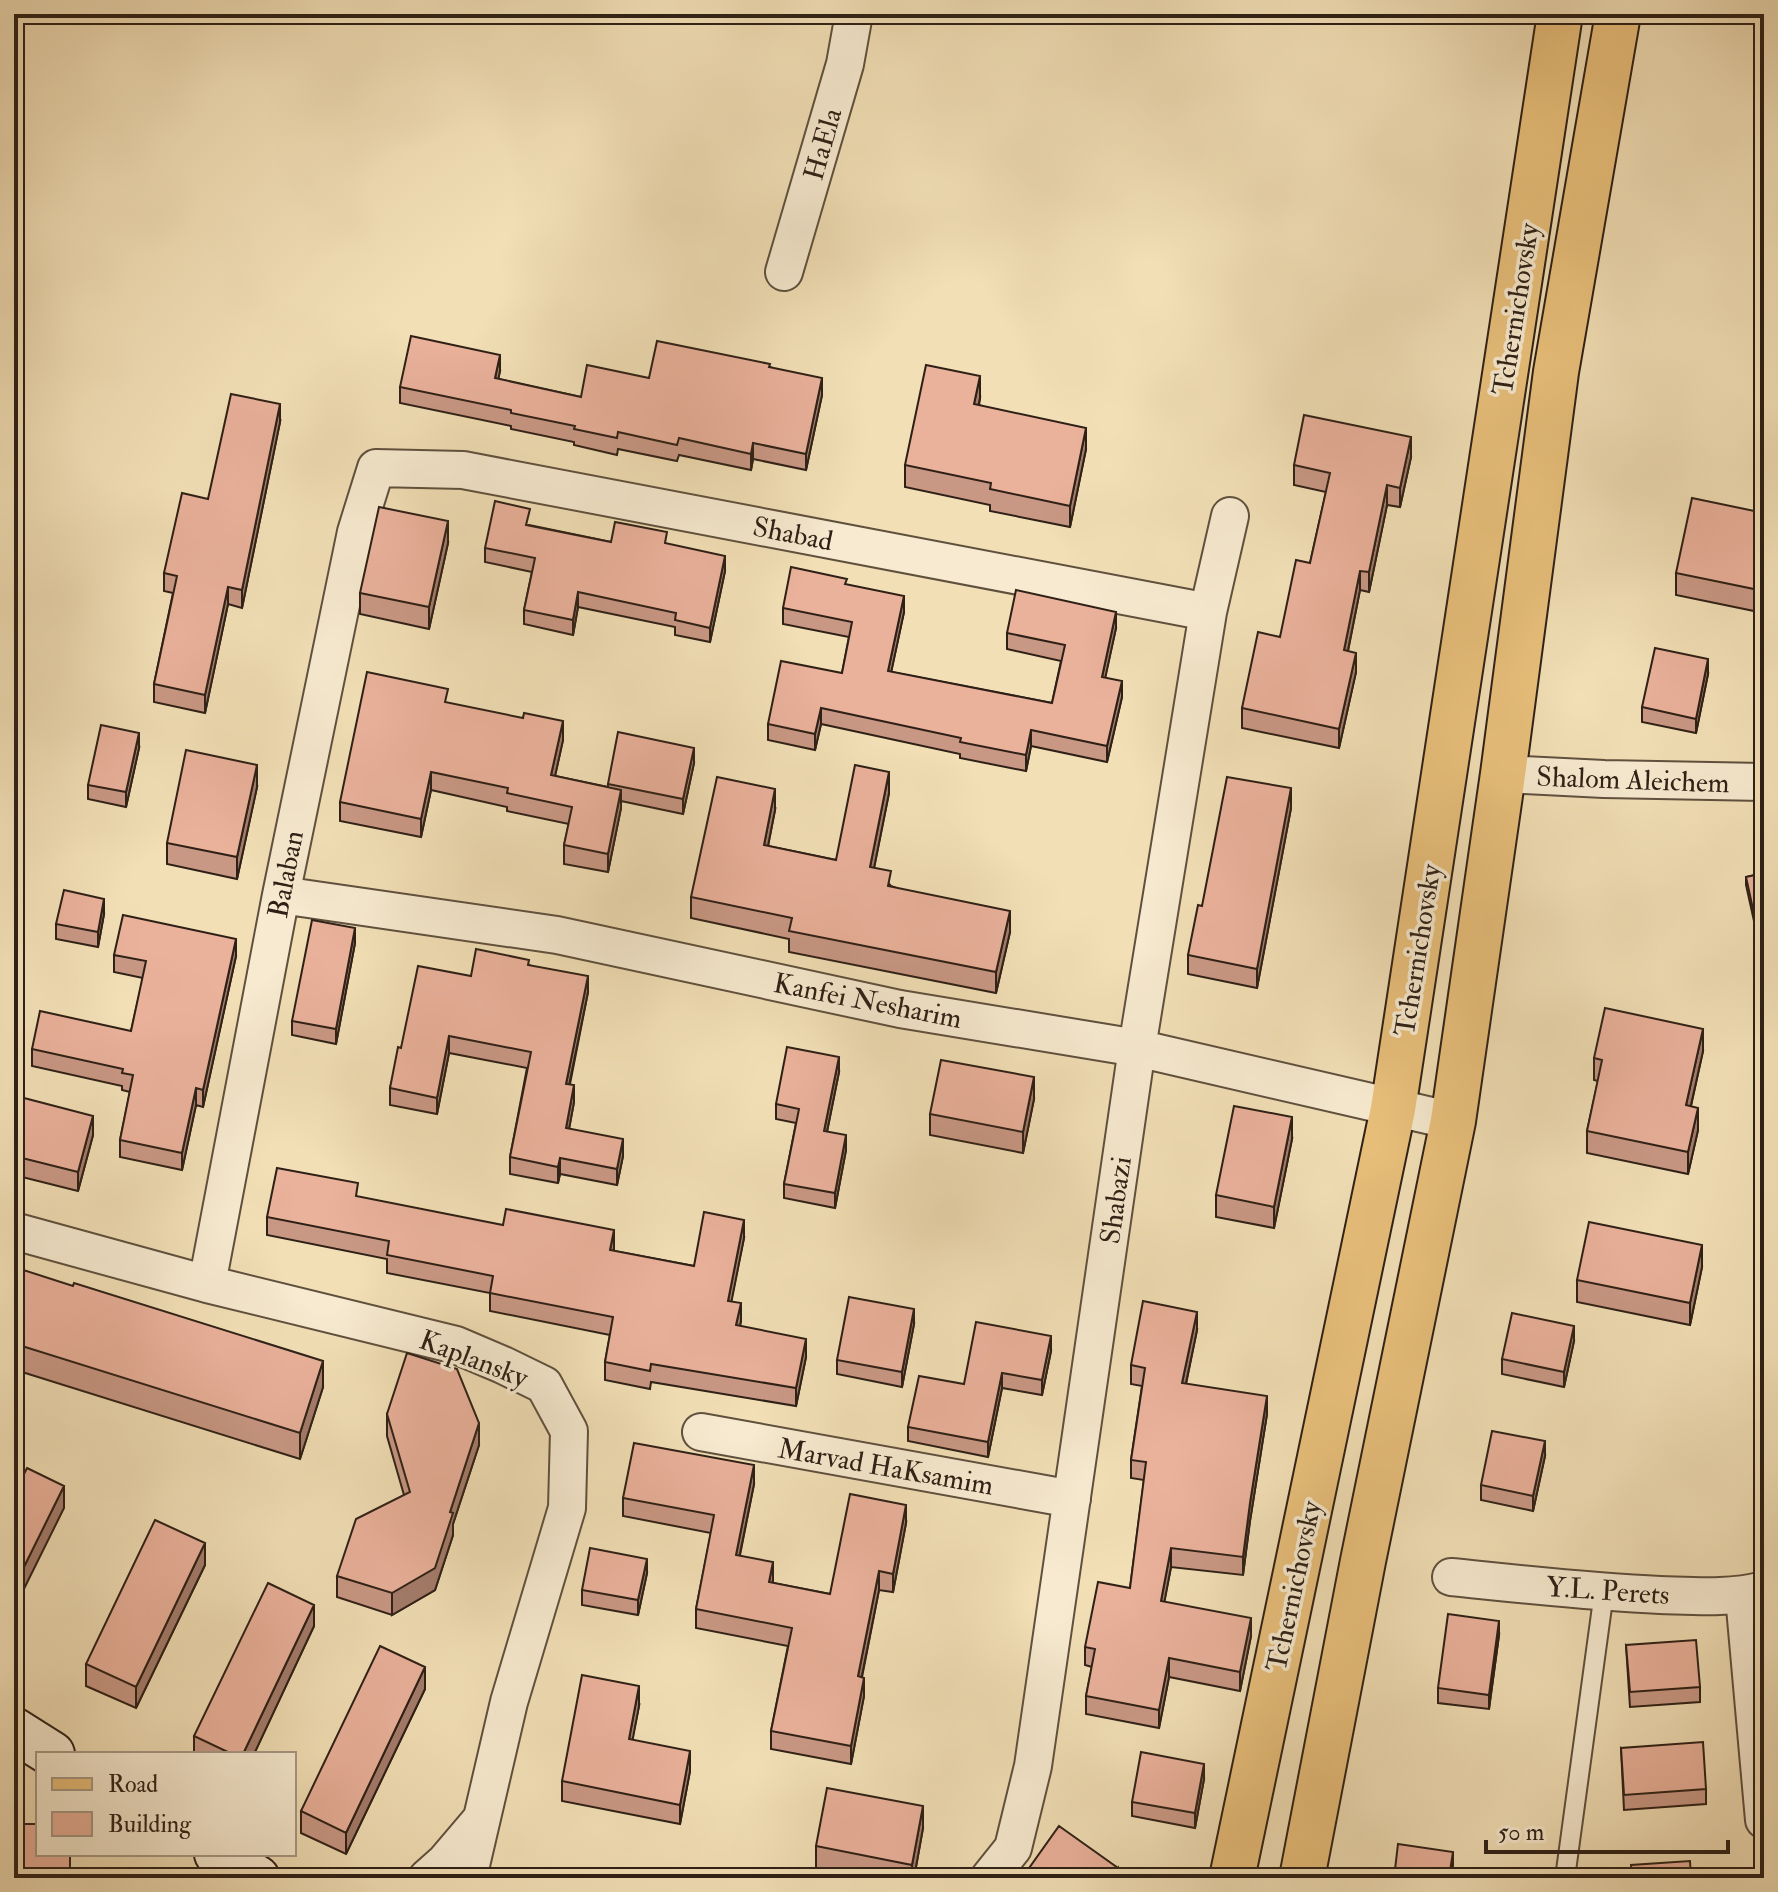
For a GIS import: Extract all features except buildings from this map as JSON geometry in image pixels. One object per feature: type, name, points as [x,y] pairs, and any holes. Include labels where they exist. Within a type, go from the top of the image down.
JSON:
[{"type":"main road","name":"Tchernichovsky","points":[[1232,1878],[1393,1109],[1560,14]]},
{"type":"main road","name":"Tchernichovsky","points":[[1302,1878],[1453,1121],[1556,372],[1618,14]]},
{"type":"street","name":"HaEla","points":[[784,272],[845,64],[854,14]]},
{"type":"street","name":"Shabad","points":[[376,468],[463,470],[1208,612]]},
{"type":"street","name":"Balaban","points":[[207,1284],[281,895],[356,532],[376,468]]},
{"type":"street","name":"Shabazi","points":[[989,1878],[1013,1848],[1033,1766],[1137,1048],[1208,612],[1230,516]]},
{"type":"street","name":"Shalom Aleichem","points":[[1503,774],[1764,782]]},
{"type":"street","name":"Kanfei Nesharim","points":[[281,895],[557,935],[900,1009],[1137,1048],[1453,1121]]},
{"type":"street","name":"Kaplansky","points":[[14,1231],[207,1284],[456,1345],[544,1385],[569,1431],[567,1508],[509,1702],[468,1878]]},
{"type":"street","name":"Marvad HaKsamim","points":[[701,1432],[1072,1499]]},
{"type":"street","name":"Y.L. Perets","points":[[1451,1577],[1604,1592],[1710,1597],[1754,1593]]},
{"type":"street","points":[[1754,1593],[1764,1820]]},
{"type":"street","points":[[14,1730],[49,1752]]},
{"type":"street","name":"Kaplansky","points":[[427,1878],[483,1818]]},
{"type":"street","points":[[220,1856],[257,1878]]},
{"type":"lane","points":[[1565,1878],[1604,1592]]}]
